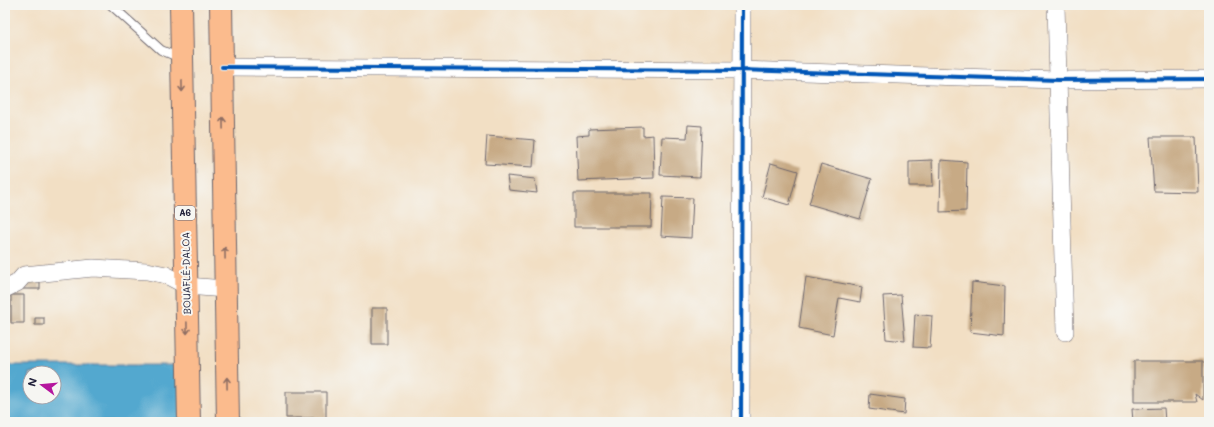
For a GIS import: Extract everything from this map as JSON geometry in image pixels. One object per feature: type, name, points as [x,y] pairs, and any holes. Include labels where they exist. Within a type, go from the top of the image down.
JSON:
[{"type":"highway","name":"BOUAFLÉ-DALOA","points":[[181,5],[189,422]]},
{"type":"highway","points":[[221,5],[228,422]]},
{"type":"street","points":[[741,422],[742,5]]},
{"type":"street","points":[[1056,5],[1065,332]]},
{"type":"street","points":[[222,67],[741,70],[1058,80],[1209,79]]},
{"type":"street","points":[[5,289],[17,283],[24,275],[94,268],[147,271],[166,275],[187,286],[225,289]]},
{"type":"lane","points":[[111,5],[161,50],[181,58]]},
{"type":"water","points":[[5,365],[22,365],[22,405],[62,405],[62,365],[182,365],[182,422],[5,422]]},
{"type":"building","points":[[688,125],[702,126],[700,177],[660,175],[662,137],[687,138]]},
{"type":"building","points":[[643,127],[643,136],[653,135],[654,178],[578,181],[576,136],[589,135],[589,129]]},
{"type":"building","points":[[487,136],[535,140],[533,167],[485,164]]},
{"type":"building","points":[[1150,137],[1196,137],[1198,192],[1154,191]]},
{"type":"building","points":[[932,160],[933,186],[909,186],[909,161]]},
{"type":"building","points":[[941,160],[967,162],[966,211],[940,212]]},
{"type":"building","points":[[771,163],[798,171],[789,205],[762,197]]},
{"type":"building","points":[[821,164],[872,179],[860,219],[809,204]]},
{"type":"building","points":[[507,176],[535,179],[537,193],[509,190]]},
{"type":"building","points":[[574,193],[652,193],[651,227],[574,227]]},
{"type":"building","points":[[663,197],[693,198],[691,238],[661,236]]},
{"type":"building","points":[[19,276],[40,276],[40,289],[19,289]]},
{"type":"building","points":[[806,277],[862,287],[860,302],[839,298],[833,335],[799,328]]},
{"type":"building","points":[[972,282],[1005,286],[1004,336],[970,332]]},
{"type":"building","points":[[11,295],[24,295],[24,323],[11,323]]},
{"type":"building","points":[[901,295],[905,341],[886,339],[883,296]]},
{"type":"building","points":[[372,308],[387,308],[387,344],[372,344]]},
{"type":"building","points":[[915,314],[932,316],[930,348],[913,347]]},
{"type":"building","points":[[35,318],[44,318],[44,325],[35,325]]},
{"type":"building","points":[[1134,361],[1203,361],[1203,400],[1195,394],[1197,402],[1134,402]]},
{"type":"building","points":[[286,392],[326,392],[326,418],[286,418]]},
{"type":"building","points":[[870,394],[905,399],[904,414],[869,409]]},
{"type":"building","points":[[1164,408],[1165,422],[1133,422],[1132,409]]},
{"type":"cycle path","points":[[741,422],[742,5]]},
{"type":"cycle path","points":[[222,67],[741,70],[1058,80],[1209,79]]}]
